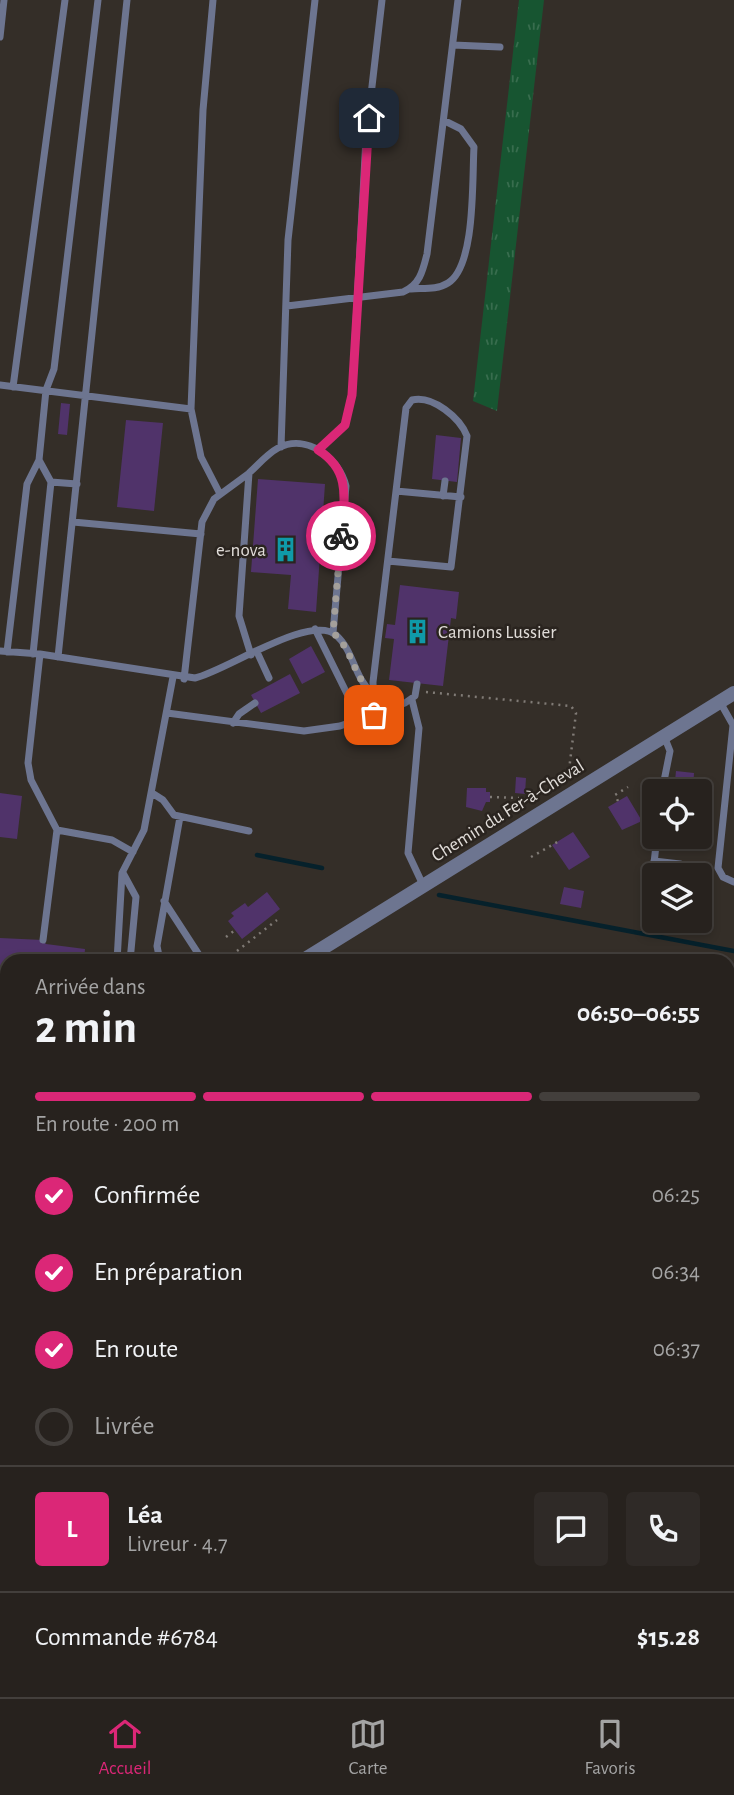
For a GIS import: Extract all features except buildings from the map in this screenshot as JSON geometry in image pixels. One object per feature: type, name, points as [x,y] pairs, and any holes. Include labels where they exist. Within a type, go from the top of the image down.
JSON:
[{"type":"street","name":"Chemin du Fer-à-Cheval","points":[[313,954],[734,694]]},
{"type":"lane","points":[[0,37],[4,0]]},
{"type":"lane","points":[[13,387],[65,0]]},
{"type":"lane","points":[[98,0],[54,369],[46,390],[39,460],[27,484],[3,651],[58,657],[184,679],[210,675],[315,629],[333,633],[344,643],[359,680],[373,694]]},
{"type":"lane","points":[[58,657],[128,0]]},
{"type":"lane","points":[[213,0],[203,110],[191,409],[201,457],[220,494]]},
{"type":"lane","points":[[281,447],[288,240],[315,0]]},
{"type":"lane","points":[[318,450],[339,432],[349,416],[366,138],[382,0]]},
{"type":"lane","points":[[411,289],[420,276],[427,254],[458,0]]},
{"type":"lane","points":[[453,45],[500,47]]},
{"type":"lane","points":[[286,306],[435,288],[448,283],[460,272],[465,255],[474,147],[461,129],[444,121]]},
{"type":"lane","points":[[0,385],[191,409]]},
{"type":"lane","points":[[374,715],[373,694],[388,561],[396,491],[406,408],[412,400],[422,398],[458,421],[467,436],[451,567],[388,561]]},
{"type":"lane","points":[[184,679],[206,511],[220,494],[281,447],[302,445],[318,450],[335,463],[346,486],[333,633]]},
{"type":"lane","points":[[39,460],[51,482],[27,763],[31,780],[57,830],[43,940]]},
{"type":"lane","points":[[249,473],[239,616],[254,654],[269,678]]},
{"type":"lane","points":[[443,496],[444,481]]},
{"type":"lane","points":[[51,482],[77,484]]},
{"type":"lane","points":[[396,491],[461,497]]},
{"type":"lane","points":[[73,522],[201,534]]},
{"type":"lane","points":[[315,629],[360,720]]},
{"type":"lane","points":[[117,954],[122,873],[142,837],[173,677]]},
{"type":"lane","points":[[417,687],[412,700],[419,728],[408,853],[423,885]]},
{"type":"lane","points":[[167,713],[304,731],[322,730],[360,720],[412,700]]},
{"type":"lane","points":[[720,702],[733,725],[731,783],[718,868],[723,877],[734,882]]},
{"type":"lane","points":[[233,723],[239,714],[256,703]]},
{"type":"lane","points":[[664,736],[670,751],[664,779]]},
{"type":"lane","points":[[152,793],[180,817],[248,831]]},
{"type":"lane","points":[[159,954],[157,946],[163,901],[180,817]]},
{"type":"lane","points":[[724,817],[734,818]]},
{"type":"lane","points":[[57,830],[112,840],[133,852]]},
{"type":"lane","points":[[655,849],[654,861],[671,863]]},
{"type":"lane","points":[[122,873],[136,897],[131,954]]},
{"type":"lane","points":[[163,901],[198,954]]},
{"type":"path","points":[[417,687],[571,706],[576,713],[569,796]]},
{"type":"path","points":[[618,801],[615,795],[628,787]]},
{"type":"path","points":[[490,797],[519,798]]},
{"type":"path","points":[[531,857],[561,840]]},
{"type":"path","points":[[237,951],[277,920]]},
{"type":"path","points":[[226,937],[235,930]]},
{"type":"path","points":[[252,931],[257,936]]},
{"type":"green space","points":[[519,0],[544,0],[497,411],[473,401]]},
{"type":"waterway","points":[[257,855],[322,868]]},
{"type":"waterway","points":[[439,895],[734,951]]},
{"type":"way so far","points":[[341,536],[333,633],[344,643],[359,680],[373,694],[374,715]]},
{"type":"place","name":"e-nova","points":[[286,550]]},
{"type":"place","name":"Camions Lussier","points":[[418,632]]},
{"type":"route","points":[[341,536],[346,486],[344,478],[335,463],[318,450],[333,439],[349,416],[369,118]]}]
